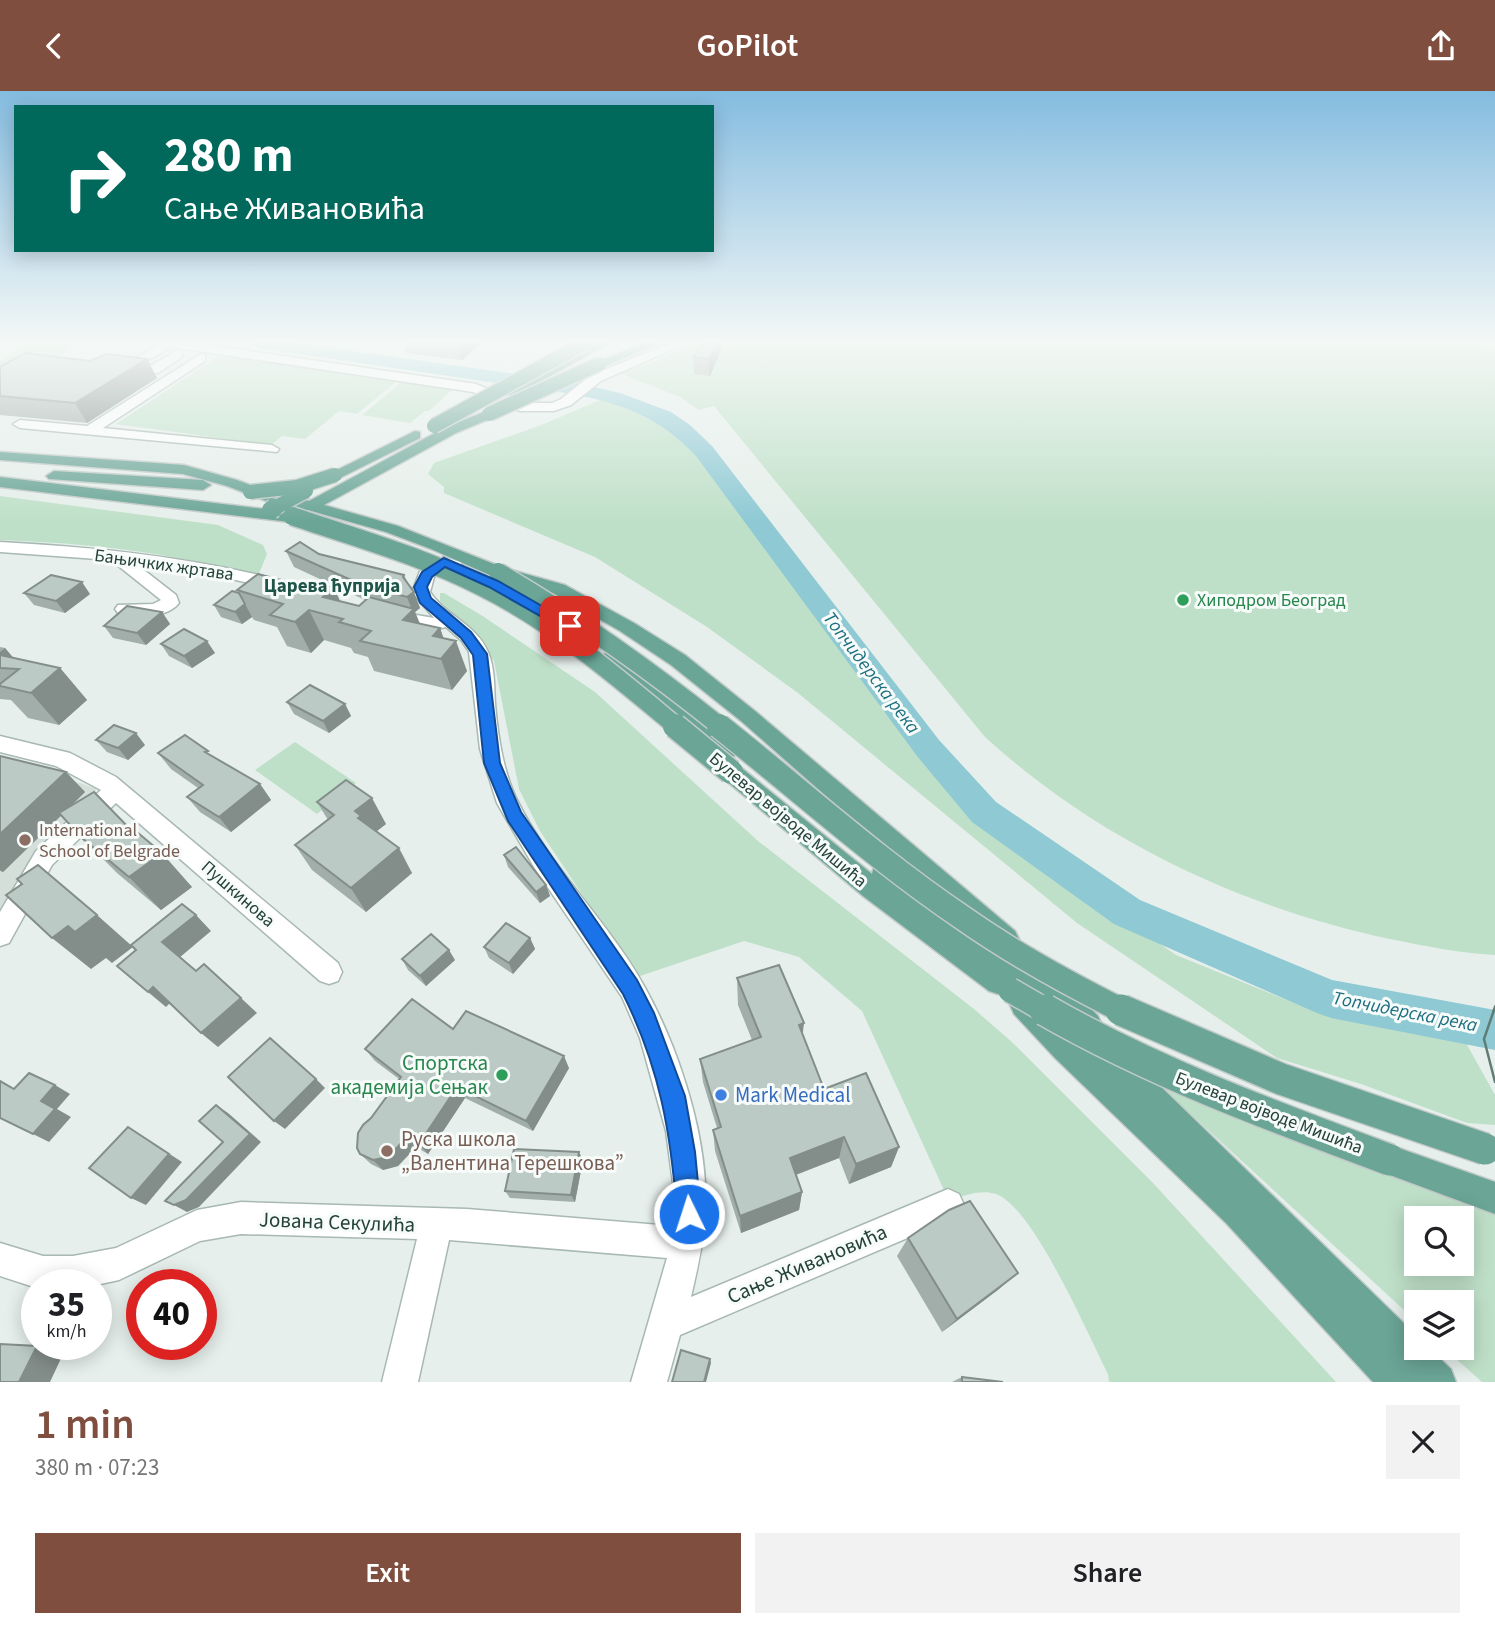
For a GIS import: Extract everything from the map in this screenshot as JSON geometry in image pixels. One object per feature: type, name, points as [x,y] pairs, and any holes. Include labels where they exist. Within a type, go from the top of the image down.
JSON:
[{"type":"main road","points":[[250,492],[297,487],[335,475],[475,403]]},
{"type":"main road","points":[[434,426],[490,403]]},
{"type":"main road","points":[[291,508],[311,506],[451,430],[515,403]]},
{"type":"main road","points":[[451,430],[475,411]]},
{"type":"main road","points":[[0,456],[184,470],[267,496],[452,566],[552,615],[588,638],[649,683],[991,960],[1136,1083],[1438,1382]]},
{"type":"main road","name":"Булевар војводе Мишића","points":[[0,469],[250,492],[437,565],[484,588],[547,626],[634,693],[872,889],[1010,990],[1127,1054],[1204,1089],[1494,1198]]},
{"type":"main road","points":[[373,474],[361,490],[359,500],[383,526]]},
{"type":"main road","points":[[291,508],[335,475]]},
{"type":"main road","name":"Булевар војводе Мишића","points":[[76,478],[88,484],[204,498],[271,510],[291,508]]},
{"type":"main road","points":[[0,482],[248,513],[327,520]]},
{"type":"main road","name":"Булевар војводе Мишића","points":[[311,506],[383,526],[437,545],[498,572],[549,600],[615,646],[932,896],[1057,978],[1203,1048],[1325,1095],[1492,1150]]},
{"type":"main road","points":[[498,572],[559,589],[678,660],[879,828],[1012,944],[1088,1025],[1136,1083]]},
{"type":"main road","points":[[1010,990],[1057,1041],[1237,1212],[1397,1382]]},
{"type":"street","points":[[89,431],[131,403]]},
{"type":"street","points":[[516,403],[528,408],[554,407],[561,403]]},
{"type":"street","points":[[20,424],[272,449]]},
{"type":"street","name":"Бањичких жртава","points":[[0,547],[223,570],[300,591]]},
{"type":"street","points":[[116,557],[170,599],[170,603],[156,610],[124,609]]},
{"type":"street","points":[[452,566],[426,575],[414,585],[425,600],[477,647],[482,662],[492,763],[502,790],[520,825],[630,987],[665,1067],[684,1152],[689,1214],[686,1243],[649,1382]]},
{"type":"street","points":[[376,613],[429,625],[447,621]]},
{"type":"street","name":"Пушкинова","points":[[0,744],[62,759],[86,769],[116,789],[328,972]]},
{"type":"street","points":[[0,935],[44,858],[116,789]]},
{"type":"street","name":"Сање Живановића","points":[[666,1324],[948,1205]]},
{"type":"street","name":"Јована Секулића","points":[[0,1259],[43,1273],[73,1273],[120,1263],[197,1226],[240,1218],[467,1225],[686,1243]]},
{"type":"street","points":[[400,1382],[436,1226]]},
{"type":"shaded area","name":"International School of Belgrade","points":[[14,760],[97,789],[35,857],[0,910],[0,772]]},
{"type":"green space","points":[[147,403],[370,403],[357,414],[339,411],[305,439],[282,436],[271,445],[116,424]]},
{"type":"green space","points":[[376,403],[437,403],[410,423],[362,415]]},
{"type":"green space","points":[[592,403],[612,403],[659,416],[715,474],[799,591],[952,791],[978,815],[1176,955],[1294,1003],[1372,1025],[1466,1043],[1495,1095],[1495,1125],[1467,1123],[1361,1084],[1277,1058],[1077,923],[798,693],[707,627],[595,557],[444,493],[444,487],[428,474],[434,463],[544,424]]},
{"type":"green space","name":"Хиподром Београд","points":[[689,403],[1495,403],[1495,955],[1390,939],[1279,908],[1174,865],[1075,808],[985,737],[714,406],[699,410]]},
{"type":"green space","points":[[0,496],[218,525],[263,545],[267,554],[258,576],[194,561],[130,551],[0,540]]},
{"type":"green space","points":[[440,593],[481,615],[595,692],[758,841],[974,1009],[1013,1043],[1153,1183],[1336,1382],[1109,1382],[1108,1374],[1059,1275],[1027,1223],[1011,1204],[996,1194],[984,1192],[949,1201],[862,1011],[799,957],[744,941],[637,977],[540,831],[519,789],[494,661],[465,625],[440,601]]},
{"type":"green space","points":[[295,742],[356,783],[317,814],[255,770]]},
{"type":"green space","points":[[1158,1084],[1495,1214],[1495,1382],[1482,1382],[1457,1360],[1474,1360],[1474,1290],[1404,1290],[1404,1310]]},
{"type":"building","points":[[300,542],[319,554],[404,575],[414,592],[407,597],[360,584],[286,551]]},
{"type":"building","points":[[258,574],[303,587],[309,581],[334,588],[323,597],[359,606],[369,597],[414,609],[403,620],[440,628],[433,636],[456,641],[441,659],[360,641],[371,631],[339,622],[343,619],[309,610],[295,622],[270,615],[283,604],[237,590]]},
{"type":"building","points":[[51,575],[82,582],[56,601],[24,593]]},
{"type":"building","points":[[232,591],[239,593],[245,604],[235,612],[214,605]]},
{"type":"building","points":[[127,606],[162,612],[137,633],[104,626]]},
{"type":"building","points":[[184,629],[207,641],[184,656],[161,644]]},
{"type":"building","points":[[0,655],[60,668],[31,693],[0,686],[19,669],[0,668]]},
{"type":"building","points":[[310,685],[345,704],[323,721],[287,702]]},
{"type":"building","points":[[114,725],[136,733],[118,748],[96,740]]},
{"type":"building","points":[[185,735],[208,751],[205,752],[260,784],[219,817],[187,797],[203,785],[158,753]]},
{"type":"building","points":[[0,756],[66,772],[0,834]]},
{"type":"building","points":[[346,780],[372,798],[355,811],[361,816],[358,818],[399,848],[351,888],[295,845],[334,815],[317,802]]},
{"type":"building","points":[[94,792],[135,834],[137,832],[162,853],[129,877],[83,839],[59,813]]},
{"type":"building","points":[[516,847],[546,885],[536,892],[504,855]]},
{"type":"building","points":[[38,865],[97,915],[75,932],[68,926],[52,938],[6,895],[22,884],[17,879]]},
{"type":"building","points":[[182,904],[196,915],[162,942],[196,971],[204,964],[241,998],[201,1033],[153,987],[148,992],[117,966],[136,950],[131,945]]},
{"type":"building","points":[[506,923],[530,938],[509,963],[484,947]]},
{"type":"building","points":[[431,934],[449,950],[420,976],[402,959]]},
{"type":"building","points":[[779,965],[804,1023],[799,1025],[824,1089],[866,1073],[899,1147],[856,1164],[844,1137],[790,1158],[802,1192],[740,1216],[713,1130],[721,1127],[700,1059],[761,1037],[737,978]]},
{"type":"building","points":[[412,999],[453,1029],[466,1011],[564,1056],[526,1121],[457,1087],[419,1144],[407,1137],[388,1157],[373,1160],[360,1154],[357,1148],[358,1133],[401,1077],[365,1049]]},
{"type":"building","points":[[270,1038],[316,1079],[274,1121],[228,1077]]},
{"type":"building","points":[[29,1073],[55,1085],[41,1101],[55,1109],[33,1134],[0,1118],[0,1081],[14,1089]]},
{"type":"building","points":[[216,1105],[250,1134],[186,1200],[174,1205],[165,1201],[223,1142],[199,1121]]},
{"type":"building","points":[[128,1127],[169,1154],[131,1198],[89,1168]]},
{"type":"building","points":[[514,1149],[579,1152],[571,1195],[505,1191]]},
{"type":"building","points":[[970,1201],[1018,1273],[957,1319],[908,1238],[949,1210]]},
{"type":"building","points":[[0,1344],[21,1345],[21,1360],[30,1360],[19,1382],[0,1382]]},
{"type":"building","points":[[681,1350],[710,1359],[704,1382],[672,1382]]},
{"type":"building","points":[[962,1377],[1003,1382],[962,1382]]},
{"type":"waterway","name":"Топчидерска река","points":[[632,403],[663,417],[683,430],[704,451],[928,748],[984,812],[1127,912],[1331,999],[1495,1030]]},
{"type":"tram line","points":[[1493,1012],[1495,1006]]},
{"type":"tram line","points":[[1494,1010],[1484,1039],[1495,1082]]},
{"type":"place","name":"Хиподром Београд","points":[[1183,600]]},
{"type":"place","name":"International School of Belgrade","points":[[25,840]]},
{"type":"place","name":"Спортска академија Сењак","points":[[502,1075]]},
{"type":"place","name":"Mark Medical","points":[[721,1095]]},
{"type":"place","name":"Руска школа „Валентина Терешкова”","points":[[387,1151]]},
{"type":"district","name":"Царева ћуприја","points":[[332,586]]},
{"type":"route","points":[[570,626],[493,584],[444,562],[426,575],[420,587],[425,600],[466,635],[480,654],[492,763],[514,816],[630,987],[647,1020],[674,1096],[684,1152],[689,1214]]}]
